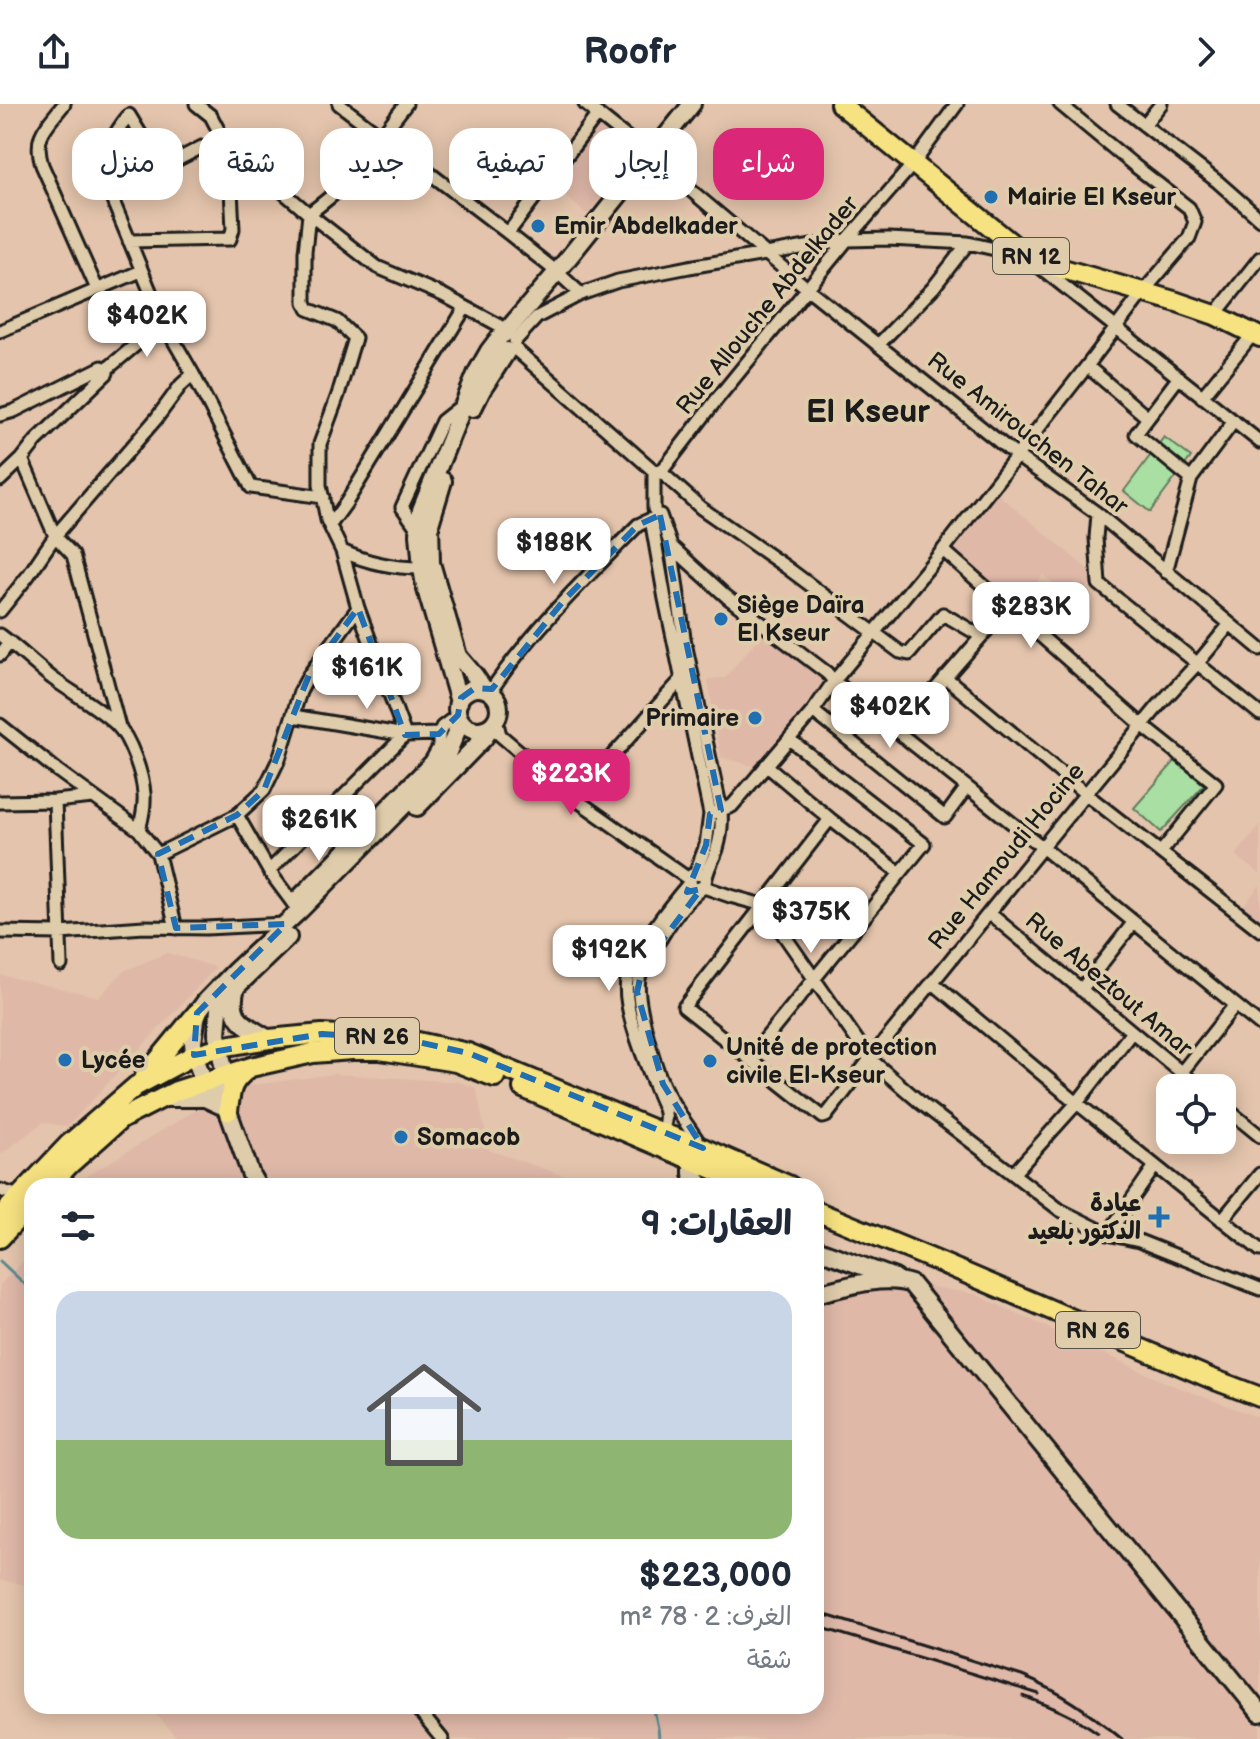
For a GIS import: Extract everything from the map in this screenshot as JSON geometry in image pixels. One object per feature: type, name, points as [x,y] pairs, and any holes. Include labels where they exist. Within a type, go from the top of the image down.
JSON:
[{"type":"main road","points":[[673,128],[692,104]]},
{"type":"main road","name":"RN 12","points":[[840,104],[1017,248],[1056,267],[1220,310],[1257,336]]},
{"type":"main road","points":[[253,1178],[228,1111],[217,1034],[219,1009],[223,999],[386,840],[484,738],[495,722],[498,702],[458,656],[431,563],[430,524],[442,484],[475,404],[508,340],[615,200]]},
{"type":"main road","points":[[495,722],[477,730],[467,726],[460,713],[422,568],[419,531],[421,510],[477,372],[489,351],[508,340]]},
{"type":"main road","points":[[136,1086],[205,1002],[285,924],[296,906],[416,793],[446,757],[468,691],[475,688],[487,690]]},
{"type":"main road","points":[[239,985],[233,999],[236,1015],[241,1022],[269,1039]]},
{"type":"main road","points":[[197,1013],[194,1055],[204,1082],[228,1111]]},
{"type":"main road","name":"RN 26","points":[[43,1178],[69,1144],[136,1086],[194,1055],[220,1047],[322,1034],[404,1039],[468,1053],[662,1133],[739,1178]]},
{"type":"main road","name":"RN 26","points":[[57,1178],[121,1119],[161,1097],[251,1067],[313,1053],[380,1050],[456,1062],[767,1178]]},
{"type":"main road","points":[[228,1111],[231,1085],[251,1067]]},
{"type":"main road","points":[[161,1097],[205,1098],[228,1111]]},
{"type":"main road","points":[[695,1178],[692,1166],[700,1155]]},
{"type":"main road","name":"RN 26","points":[[0,1217],[24,1201]]},
{"type":"main road","name":"RN 26","points":[[824,1202],[937,1261]]},
{"type":"main road","name":"RN 26","points":[[0,1238],[24,1203]]},
{"type":"main road","name":"RN 26","points":[[824,1214],[1260,1397]]},
{"type":"main road","points":[[824,1252],[911,1284],[1260,1713]]},
{"type":"main road","points":[[824,1292],[880,1281],[904,1282]]},
{"type":"street","points":[[64,104],[40,135],[38,151],[97,289]]},
{"type":"street","points":[[139,104],[116,130],[105,157],[103,177],[163,322],[251,487],[323,497]]},
{"type":"street","points":[[196,104],[211,116],[217,128]]},
{"type":"street","points":[[339,104],[373,128]]},
{"type":"street","points":[[386,128],[406,104]]},
{"type":"street","name":"Rue Amirouchen Tahar","points":[[585,104],[615,128]]},
{"type":"street","name":"Rue Allouche Abdelkader","points":[[657,471],[914,163],[957,104]]},
{"type":"street","points":[[715,812],[732,806],[813,711],[834,681],[943,550],[1143,292],[1189,238],[1195,222],[1189,208],[1060,104]]},
{"type":"street","points":[[1117,104],[1218,182],[1260,219]]},
{"type":"street","points":[[1144,125],[1161,104]]},
{"type":"street","points":[[508,233],[598,114]]},
{"type":"street","points":[[129,115],[161,168],[199,149]]},
{"type":"street","points":[[433,175],[581,294]]},
{"type":"street","name":"Rue Amirouchen Tahar","points":[[697,195],[808,289],[1017,456],[1098,514],[1260,649]]},
{"type":"street","points":[[129,241],[230,239],[233,229],[232,200]]},
{"type":"street","points":[[293,200],[377,267],[487,317],[508,340],[701,508],[900,652],[909,654],[943,614],[981,636]]},
{"type":"street","points":[[326,200],[309,214],[305,302],[308,309],[337,321],[355,338],[320,444],[320,485],[358,608],[405,735]]},
{"type":"street","points":[[508,340],[537,317],[581,294],[618,281],[847,240],[968,243],[1008,252],[1041,268],[1260,442]]},
{"type":"street","points":[[878,345],[933,288],[968,243]]},
{"type":"street","points":[[1220,310],[1260,258]]},
{"type":"street","points":[[0,331],[141,271]]},
{"type":"street","points":[[330,525],[465,308]]},
{"type":"street","points":[[0,480],[107,373],[107,369],[163,322]]},
{"type":"street","points":[[1202,397],[1257,336]]},
{"type":"street","points":[[1087,366],[1148,418]]},
{"type":"street","points":[[0,415],[102,367],[107,369]]},
{"type":"street","points":[[0,611],[55,536],[193,374]]},
{"type":"street","points":[[1179,377],[1136,434],[1191,479]]},
{"type":"street","points":[[1166,572],[1191,479],[1234,421]]},
{"type":"street","points":[[22,459],[55,536],[73,555],[119,727],[136,762],[144,793],[139,830]]},
{"type":"street","points":[[657,471],[655,515],[665,599],[721,835],[718,847],[690,897],[643,966],[637,992],[663,1084],[700,1155]]},
{"type":"street","points":[[1098,514],[1099,584],[1260,714]]},
{"type":"street","points":[[487,690],[565,599],[638,525],[655,515]]},
{"type":"street","points":[[655,515],[671,546],[715,812]]},
{"type":"street","points":[[671,546],[727,597],[827,673],[1260,1025]]},
{"type":"street","points":[[943,550],[1142,725],[1216,784],[1161,852]]},
{"type":"street","points":[[342,551],[364,561],[401,568],[422,568]]},
{"type":"street","points":[[898,732],[1008,606]]},
{"type":"street","points":[[158,854],[237,815],[264,790],[279,759],[300,692],[358,608]]},
{"type":"street","name":"Rue Hamoudi Hocine","points":[[749,1059],[821,1116],[826,1116],[1142,725],[1230,624]]},
{"type":"street","points":[[0,655],[5,638],[23,656],[119,727]]},
{"type":"street","points":[[945,677],[1086,794],[1260,930]]},
{"type":"street","points":[[574,798],[682,679]]},
{"type":"street","points":[[813,711],[945,817],[967,787]]},
{"type":"street","points":[[237,815],[269,871],[296,906],[431,761],[439,747],[442,727],[460,713]]},
{"type":"street","points":[[293,716],[405,735],[439,734]]},
{"type":"street","points":[[495,722],[500,735],[574,798],[697,881],[730,896],[763,905],[870,1059],[922,1104],[1060,1210],[1108,1234],[1139,1241],[1260,1289]]},
{"type":"street","points":[[0,725],[139,830],[158,854],[176,928]]},
{"type":"street","points":[[269,871],[405,735]]},
{"type":"street","points":[[789,739],[924,844],[749,1059],[684,1007],[830,819]]},
{"type":"street","points":[[766,765],[900,873]]},
{"type":"street","points":[[0,802],[93,797]]},
{"type":"street","points":[[55,801],[61,965]]},
{"type":"street","points":[[662,1133],[666,1110],[656,1092],[635,1033],[626,997],[627,981],[632,965],[648,939],[697,881]]},
{"type":"street","name":"Rue Abeztout Amar","points":[[989,913],[1181,1073]]},
{"type":"street","points":[[1081,990],[1134,922]]},
{"type":"street","points":[[0,932],[60,933],[144,927],[285,924]]},
{"type":"street","points":[[932,982],[1260,1250]]},
{"type":"street","points":[[1181,1073],[1235,1005]]},
{"type":"street","points":[[1013,1174],[1077,1103],[1132,1032]]},
{"type":"street","points":[[1236,1116],[1260,1136]]},
{"type":"street","points":[[1108,1234],[1155,1166]]},
{"type":"street","points":[[1222,1220],[1260,1174]]},
{"type":"street","points":[[0,1190],[24,1199]]},
{"type":"street","points":[[422,1714],[442,1739]]},
{"type":"highlighted area","points":[[660,515],[721,810],[710,814],[706,845],[687,892],[701,889],[643,966],[637,992],[663,1084],[703,1148],[468,1053],[404,1039],[322,1034],[194,1055],[197,1013],[286,924],[176,928],[158,854],[237,815],[264,790],[309,675],[358,608],[405,735],[439,734],[458,715],[461,698],[475,688],[492,689],[565,599],[638,525]]},
{"type":"shaded area","points":[[589,137],[589,200],[598,200],[587,214],[570,200],[573,200],[573,158]]},
{"type":"shaded area","points":[[995,492],[1096,576],[1075,601],[1043,575],[1019,604],[950,546]]},
{"type":"shaded area","name":"Primaire","points":[[764,632],[826,679],[757,767],[721,757],[708,679],[725,678]]},
{"type":"shaded area","points":[[1260,825],[1260,874],[1236,855]]},
{"type":"shaded area","points":[[1260,885],[1260,923],[1241,909]]},
{"type":"shaded area","name":"Lycée","points":[[167,953],[216,967],[67,1127],[43,1122],[0,1155],[0,975],[99,997],[124,971]]},
{"type":"shaded area","points":[[334,1074],[459,1082],[476,1088],[489,1150],[570,1178],[84,1178],[201,1107],[247,1086]]},
{"type":"shaded area","points":[[24,1260],[24,1584],[0,1580],[0,1285]]},
{"type":"shaded area","points":[[867,1276],[975,1294],[1169,1384],[1260,1418],[1260,1739],[178,1739],[156,1714],[824,1714],[824,1285]]},
{"type":"green space","points":[[1164,437],[1191,457],[1150,512],[1124,491]]},
{"type":"green space","points":[[1176,760],[1204,785],[1161,832],[1134,808]]},
{"type":"waterway","points":[[0,1261],[24,1284]]},
{"type":"waterway","points":[[655,1714],[659,1739]]},
{"type":"railway","points":[[824,1614],[1022,1676],[1075,1703],[1122,1739]]},
{"type":"railway","points":[[824,1628],[1039,1694]]},
{"type":"railway","points":[[1023,1696],[1062,1712],[1098,1733]]},
{"type":"place","name":"Mairie El Kseur","points":[[991,197]]},
{"type":"place","name":"Emir Abdelkader","points":[[538,226]]},
{"type":"place","name":"Siège Daïra El Kseur","points":[[721,619]]},
{"type":"place","name":"Primaire","points":[[755,718]]},
{"type":"place","name":"Lycée","points":[[65,1060]]},
{"type":"place","name":"Unité de protection civile El-Kseur","points":[[710,1061]]},
{"type":"place","name":"Somacob","points":[[401,1137]]},
{"type":"place","name":"عيادة الدكتور بلعيد","points":[[1159,1217]]},
{"type":"district","name":"El Kseur","points":[[868,411]]}]
